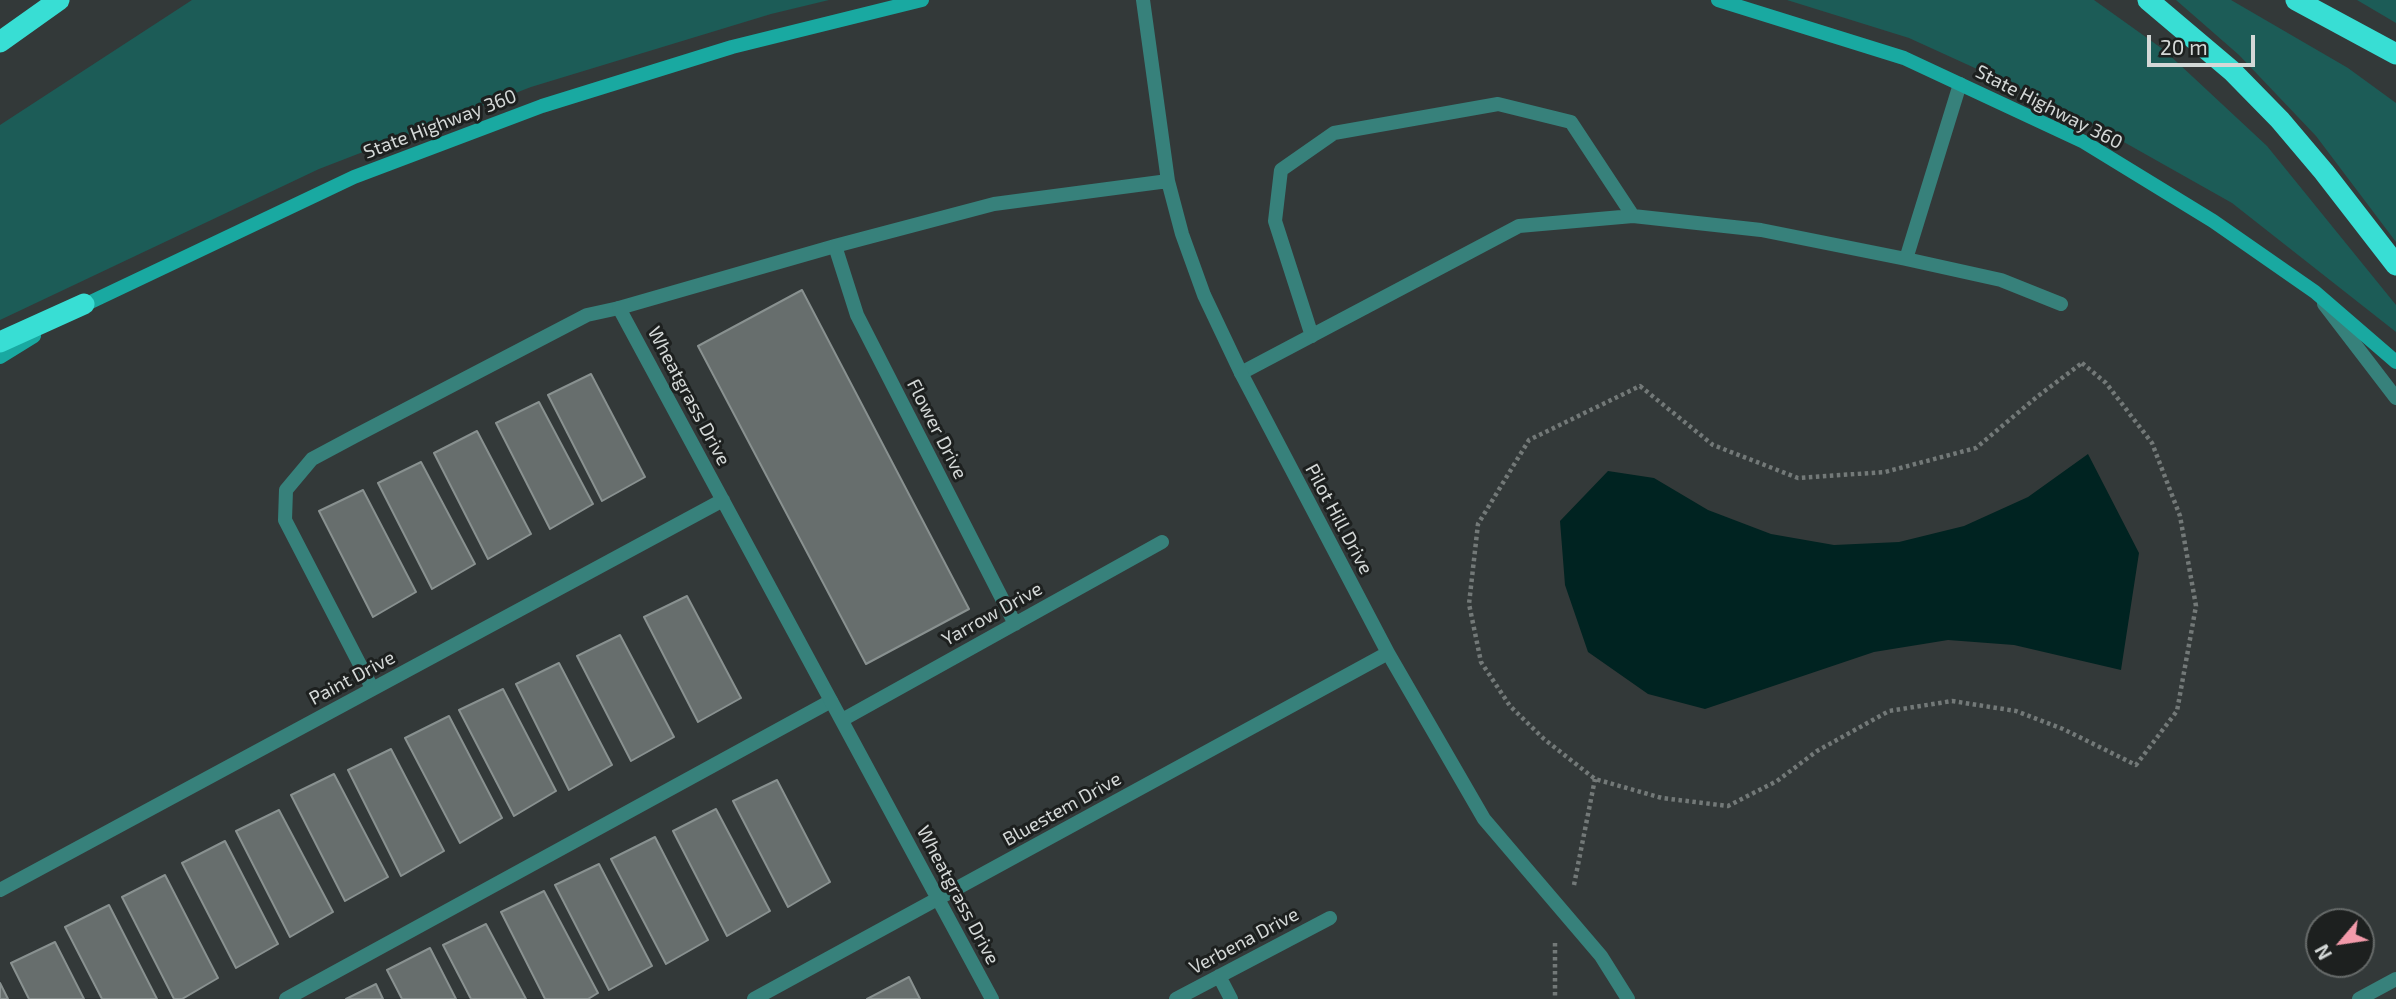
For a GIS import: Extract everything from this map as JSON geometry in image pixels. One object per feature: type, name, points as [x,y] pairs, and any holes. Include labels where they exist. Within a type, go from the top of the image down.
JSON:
[{"type":"highway","points":[[0,42],[59,0]]},
{"type":"highway","points":[[2148,0],[2232,71],[2280,120],[2396,265]]},
{"type":"highway","points":[[2296,0],[2396,54]]},
{"type":"highway","points":[[0,342],[85,304]]},
{"type":"main road","name":"State Highway 360","points":[[0,357],[85,304],[354,177],[542,106],[732,47],[922,0]]},
{"type":"main road","name":"State Highway 360","points":[[1718,0],[1904,58],[2084,142],[2213,221],[2315,292],[2396,362]]},
{"type":"street","name":"Pilot Hill Drive","points":[[1143,0],[1168,181],[1182,234],[1204,295],[1241,373],[1388,653],[1483,818],[1601,956],[1628,999]]},
{"type":"street","points":[[1906,259],[1960,83]]},
{"type":"street","points":[[1312,336],[1275,220],[1281,170],[1334,133],[1498,104],[1571,122],[1633,216]]},
{"type":"street","name":"Wheatgrass Drive","points":[[992,999],[620,309],[835,246],[994,204],[1168,181]]},
{"type":"street","points":[[1241,373],[1519,226],[1633,216],[1761,230],[1906,259],[2001,280],[2061,304]]},
{"type":"street","name":"Flower Drive","points":[[835,246],[858,315],[1015,625]]},
{"type":"street","points":[[2315,292],[2396,398]]},
{"type":"street","points":[[372,688],[285,520],[286,490],[312,459],[587,316],[620,309]]},
{"type":"street","name":"Paint Drive","points":[[0,890],[723,500]]},
{"type":"street","name":"Yarrow Drive","points":[[842,720],[1162,542]]},
{"type":"street","name":"Bluestem Drive","points":[[754,999],[1388,653]]},
{"type":"street","points":[[286,999],[831,701]]},
{"type":"street","name":"Verbena Drive","points":[[1176,999],[1330,918]]},
{"type":"street","points":[[1219,976],[1231,999]]},
{"type":"street","points":[[2358,999],[2396,979]]},
{"type":"path","points":[[2082,363],[2106,383],[2152,443],[2180,516],[2196,606],[2177,711],[2136,765],[2063,729],[2015,711],[1952,701],[1889,711],[1817,751],[1777,781],[1728,806],[1662,799],[1595,779],[1544,739],[1510,706],[1481,662],[1469,604],[1478,524],[1529,440],[1640,386],[1713,445],[1798,478],[1885,472],[1976,448],[2082,363]]},
{"type":"path","points":[[1573,887],[1595,779]]},
{"type":"path","points":[[1555,943],[1555,999]]},
{"type":"shaded area","points":[[192,0],[829,0],[771,14],[531,87],[319,169],[0,320],[0,125]]},
{"type":"shaded area","points":[[1787,0],[2094,0],[2164,50],[2267,146],[2396,305],[2396,332],[2232,203],[2067,110],[1909,38]]},
{"type":"shaded area","points":[[2176,0],[2231,0],[2348,68],[2396,103],[2396,242],[2316,136],[2239,55]]},
{"type":"shaded area","points":[[2357,0],[2396,0],[2396,23]]},
{"type":"shaded area","points":[[2088,454],[2139,553],[2121,670],[2014,645],[1948,640],[1874,652],[1705,709],[1648,694],[1588,652],[1565,585],[1560,521],[1608,471],[1654,478],[1708,510],[1771,534],[1834,545],[1899,542],[1964,526],[2028,497]]},
{"type":"building","points":[[802,290],[969,609],[866,664],[698,346]]},
{"type":"building","points":[[591,374],[645,477],[602,501],[548,395]]},
{"type":"building","points":[[539,402],[593,504],[550,529],[496,423]]},
{"type":"building","points":[[477,431],[531,534],[488,559],[434,453]]},
{"type":"building","points":[[421,462],[475,564],[432,589],[378,483]]},
{"type":"building","points":[[363,490],[416,592],[373,617],[319,511]]},
{"type":"building","points":[[687,596],[741,698],[698,722],[644,617]]},
{"type":"building","points":[[620,635],[674,737],[631,761],[577,656]]},
{"type":"building","points":[[559,663],[612,765],[569,790],[516,684]]},
{"type":"building","points":[[503,689],[556,791],[514,816],[459,710]]},
{"type":"building","points":[[449,716],[502,818],[460,843],[405,738]]},
{"type":"building","points":[[391,749],[444,851],[401,876],[348,770]]},
{"type":"building","points":[[334,774],[388,877],[345,901],[291,795]]},
{"type":"building","points":[[777,780],[830,882],[788,907],[733,801]]},
{"type":"building","points":[[716,809],[770,911],[727,936],[673,831]]},
{"type":"building","points":[[279,810],[333,912],[290,937],[236,831]]},
{"type":"building","points":[[655,837],[708,940],[666,964],[611,859]]},
{"type":"building","points":[[225,841],[278,944],[236,968],[182,863]]},
{"type":"building","points":[[599,864],[652,966],[609,990],[555,885]]},
{"type":"building","points":[[165,875],[218,978],[182,999],[174,999],[122,897]]},
{"type":"building","points":[[544,891],[598,993],[588,999],[545,999],[501,912]]},
{"type":"building","points":[[109,905],[157,999],[102,999],[65,927]]},
{"type":"building","points":[[486,924],[526,999],[471,999],[443,945]]},
{"type":"building","points":[[55,942],[84,999],[29,999],[11,963]]},
{"type":"building","points":[[430,948],[456,999],[402,999],[387,970]]},
{"type":"building","points":[[909,977],[920,999],[867,999]]},
{"type":"building","points":[[0,983],[8,999],[0,999]]},
{"type":"building","points":[[376,984],[383,999],[346,999]]}]
